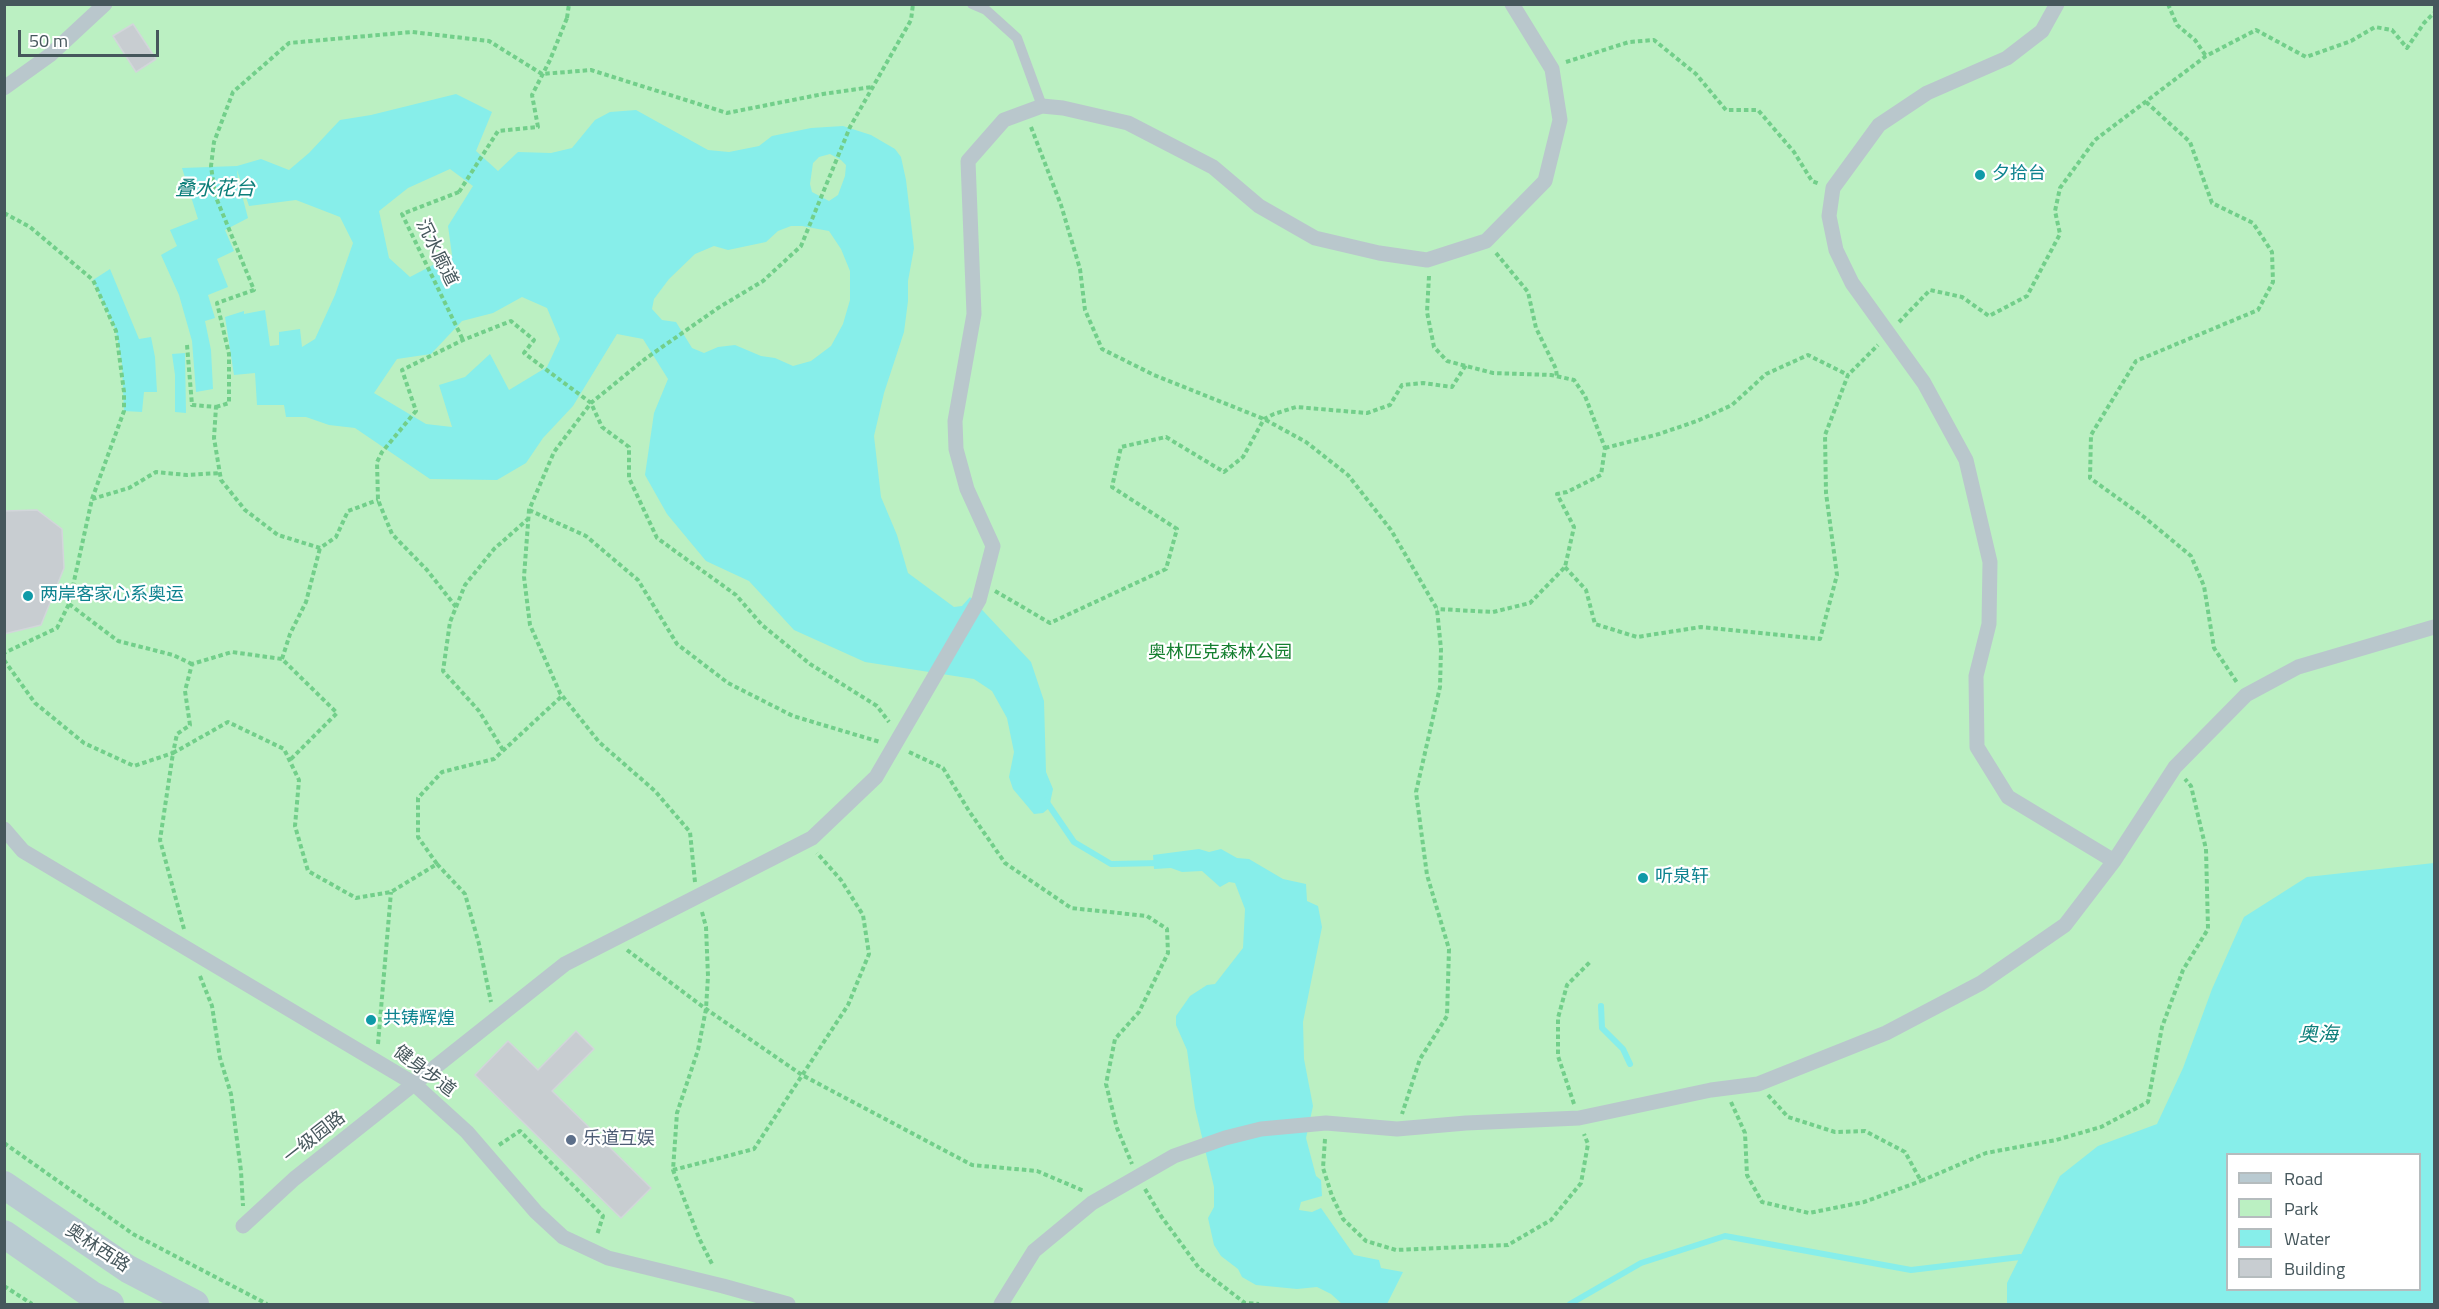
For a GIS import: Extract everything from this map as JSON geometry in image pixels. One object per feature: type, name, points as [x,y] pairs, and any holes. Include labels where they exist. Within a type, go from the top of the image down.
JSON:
[{"type":"main road","name":"奥林西路","points":[[4,1185],[128,1269],[195,1305]]},
{"type":"main road","points":[[4,1234],[110,1305]]},
{"type":"street","points":[[4,88],[50,55],[105,4]]},
{"type":"street","points":[[1042,106],[1063,108],[1128,123],[1213,167],[1259,206],[1315,238],[1379,254],[1427,260],[1486,241],[1545,181],[1560,120],[1552,69],[1512,4]]},
{"type":"street","points":[[2057,4],[2042,31],[2007,58],[1927,93],[1879,125],[1833,188],[1829,216],[1836,250],[1852,283],[1924,383],[1966,460],[1990,562],[1989,624],[1976,676],[1977,747],[2008,797],[2114,861]]},
{"type":"street","name":"一级园路","points":[[243,1226],[294,1179],[565,963],[807,841],[876,777],[979,600],[993,546],[967,489],[956,449],[955,421],[974,314],[968,161],[1004,120],[1042,106]]},
{"type":"street","points":[[1001,1305],[1034,1251],[1100,1198],[1174,1156],[1225,1138],[1261,1129],[1320,1124],[1397,1129],[1586,1117],[1718,1089],[1758,1084],[1886,1033],[1981,983],[2065,925],[2114,861],[2175,768],[2246,695],[2298,667],[2434,627]]},
{"type":"street","name":"健身步道","points":[[4,829],[23,851],[413,1083],[467,1132],[536,1212],[563,1237],[608,1258],[723,1286],[788,1305]]},
{"type":"lane","points":[[972,4],[986,10],[1017,38],[1042,106]]},
{"type":"path","name":"沉水廊道","points":[[463,340],[402,214],[459,192],[498,131],[538,127],[532,95],[550,60],[567,18],[570,4]]},
{"type":"path","points":[[723,1286],[699,1238],[673,1170],[677,1113],[698,1050],[706,1009],[708,976],[706,927],[696,897],[690,832],[655,791],[599,742],[562,696],[530,625],[524,577],[529,510],[554,452],[591,403],[645,358],[763,281],[801,246],[850,127],[911,20],[913,4]]},
{"type":"path","points":[[2168,4],[2177,24],[2194,40],[2206,56]]},
{"type":"path","points":[[1565,567],[1586,590],[1594,624],[1637,637],[1701,627],[1820,639],[1837,575],[1826,493],[1825,435],[1848,375],[1929,290],[1962,297],[1989,316],[2027,296],[2060,234],[2055,212],[2060,188],[2095,140],[2206,56],[2256,30],[2306,57],[2351,40],[2375,27],[2392,30],[2407,48],[2424,23],[2434,13]]},
{"type":"path","points":[[188,345],[192,405],[216,407],[229,403],[229,354],[217,303],[255,290],[215,195],[211,166],[214,141],[233,92],[289,43],[412,32],[489,41],[542,74],[591,70],[727,113],[873,87]]},
{"type":"path","points":[[1552,69],[1573,59],[1629,42],[1654,40],[1696,74],[1726,110],[1758,110],[1794,152],[1812,181],[1833,188]]},
{"type":"path","points":[[2146,102],[2190,142],[2212,203],[2253,223],[2272,252],[2273,282],[2258,310],[2136,361],[2091,435],[2090,478],[2144,517],[2191,556],[2204,586],[2214,648],[2246,695]]},
{"type":"path","points":[[1025,112],[1061,205],[1080,269],[1085,310],[1102,349],[1154,375],[1264,419],[1306,442],[1348,475],[1391,530],[1437,609],[1441,649],[1440,687],[1416,792],[1427,875],[1449,949],[1447,1016],[1420,1059],[1397,1129]]},
{"type":"path","points":[[4,213],[30,227],[93,280],[116,331],[122,365],[124,411],[92,499],[69,604],[57,628],[4,653]]},
{"type":"path","points":[[1486,241],[1527,292],[1536,328],[1556,369],[1557,377]]},
{"type":"path","points":[[1427,260],[1429,283],[1427,312],[1434,347],[1447,361],[1493,373],[1557,377],[1574,381],[1585,396],[1605,448],[1601,475],[1567,492],[1557,494],[1574,527],[1565,567],[1530,603],[1493,612],[1437,609]]},
{"type":"path","points":[[456,607],[427,570],[392,534],[378,500],[377,462],[382,452],[416,411],[402,370],[463,340],[511,321],[534,340],[524,353],[591,403],[602,427],[629,447],[628,478],[657,538],[736,595],[762,625],[810,664],[877,706],[897,741]]},
{"type":"path","points":[[1605,448],[1659,434],[1731,405],[1766,374],[1808,355],[1848,375]]},
{"type":"path","points":[[983,584],[1050,623],[1166,569],[1177,529],[1112,487],[1121,447],[1166,437],[1224,472],[1243,457],[1264,419],[1296,407],[1367,413],[1390,405],[1402,385],[1423,383],[1452,387],[1466,365]]},
{"type":"path","points":[[216,407],[214,438],[221,480],[245,510],[278,535],[320,548]]},
{"type":"path","points":[[92,499],[129,488],[156,472],[187,475],[220,473]]},
{"type":"path","points":[[282,659],[290,634],[306,602],[320,548],[336,537],[348,511],[378,500]]},
{"type":"path","points":[[529,510],[586,536],[638,580],[676,644],[728,682],[793,716],[897,741],[943,768],[1005,863],[1071,908],[1147,916],[1167,929],[1168,953],[1139,1012],[1115,1039],[1106,1084],[1117,1128],[1137,1176],[1161,1216],[1199,1268],[1245,1303],[1259,1305]]},
{"type":"path","points":[[503,750],[480,711],[443,671],[450,622],[465,585],[494,549],[528,519]]},
{"type":"path","points":[[69,604],[118,641],[173,655],[192,664],[232,652],[282,659],[337,713],[289,761]]},
{"type":"path","points":[[4,660],[34,703],[84,743],[134,766],[173,753],[228,722],[284,749],[299,780],[295,826],[308,871],[356,898],[390,892],[437,864]]},
{"type":"path","points":[[192,664],[184,691],[190,724],[177,734],[160,840],[190,950],[212,1006],[220,1058],[231,1094],[242,1170],[243,1226]]},
{"type":"path","points":[[495,1018],[480,944],[465,894],[437,864],[418,837],[418,798],[442,772],[494,759],[562,696]]},
{"type":"path","points":[[1718,1089],[1745,1133],[1747,1175],[1762,1203],[1809,1214],[1864,1203],[1986,1153],[2056,1140],[2102,1127],[2148,1101],[2162,1027],[2183,970],[2208,929],[2206,849],[2191,786],[2175,768]]},
{"type":"path","points":[[673,1170],[754,1149],[848,1005],[869,954],[863,915],[841,880],[807,841]]},
{"type":"path","points":[[376,1060],[390,892]]},
{"type":"path","points":[[612,939],[706,1009],[802,1075],[972,1165],[1037,1170],[1100,1198]]},
{"type":"path","points":[[1320,1124],[1323,1168],[1332,1196],[1343,1219],[1366,1241],[1396,1250],[1508,1245],[1551,1220],[1581,1183],[1588,1144],[1586,1117],[1558,1056],[1558,1018],[1567,985],[1590,962]]},
{"type":"path","points":[[1758,1084],[1788,1117],[1835,1132],[1865,1131],[1905,1152],[1921,1180]]},
{"type":"path","points":[[486,1153],[519,1131],[603,1216],[592,1251]]},
{"type":"path","points":[[4,1143],[133,1234],[267,1305]]},
{"type":"path","points":[[4,1286],[32,1305]]},
{"type":"green space","name":"奥林匹克森林公园","points":[[5,5],[2434,5],[2434,1304],[5,1304]]},
{"type":"water","name":"叠水花台","points":[[456,94],[492,112],[476,151],[498,171],[518,152],[551,153],[572,148],[595,120],[610,112],[636,110],[708,150],[729,152],[759,146],[772,136],[811,128],[843,126],[871,135],[895,149],[901,157],[906,180],[914,248],[908,281],[904,332],[884,393],[874,436],[881,497],[897,535],[908,573],[954,607],[962,606],[970,597],[1031,662],[1044,701],[1046,772],[1053,789],[1049,808],[1043,813],[1034,814],[1013,789],[1009,777],[1014,752],[1007,718],[992,691],[974,679],[865,662],[794,630],[749,581],[706,561],[667,514],[645,475],[654,413],[668,379],[643,339],[617,334],[573,406],[543,438],[526,463],[497,480],[430,479],[355,428],[329,425],[306,417],[286,417],[284,405],[257,405],[255,373],[234,375],[225,317],[244,311],[244,314],[265,310],[270,346],[279,345],[279,332],[300,329],[302,347],[315,339],[335,295],[353,243],[340,217],[296,200],[249,206],[237,170],[248,218],[225,230],[234,251],[217,259],[228,287],[208,295],[215,318],[205,321],[211,350],[213,389],[196,392],[192,341],[179,295],[161,255],[177,246],[170,230],[198,219],[182,168],[237,166],[261,159],[289,170],[309,153],[340,120],[371,115]],"holes":[[[830,154],[846,165],[845,176],[838,195],[829,201],[812,192],[810,184],[813,163],[819,157]],[[450,169],[473,186],[448,226],[452,255],[410,277],[389,258],[379,211],[408,188]],[[791,226],[829,231],[841,249],[850,271],[850,300],[843,324],[831,346],[811,361],[793,366],[735,345],[718,347],[704,353],[692,348],[676,322],[662,320],[652,309],[654,299],[669,279],[695,254],[714,246],[728,250],[766,242],[778,231]],[[522,297],[547,308],[560,339],[547,367],[509,390],[490,354],[465,377],[439,385],[452,427],[426,424],[374,393],[397,359],[431,354],[462,321],[493,313]]]},
{"type":"water","points":[[110,269],[139,339],[151,337],[155,357],[157,392],[144,392],[142,412],[124,411],[122,365],[116,331],[93,280]]},
{"type":"water","points":[[185,353],[186,413],[175,412],[175,375],[172,354]]},
{"type":"water","points":[[1199,849],[1209,852],[1221,849],[1237,858],[1249,859],[1283,879],[1306,884],[1307,901],[1318,906],[1322,927],[1303,1022],[1304,1059],[1313,1106],[1306,1138],[1316,1176],[1321,1180],[1322,1196],[1301,1202],[1299,1210],[1312,1212],[1321,1208],[1354,1255],[1379,1260],[1381,1268],[1403,1272],[1387,1304],[1342,1304],[1331,1294],[1317,1287],[1297,1289],[1256,1285],[1242,1277],[1238,1269],[1221,1256],[1214,1245],[1208,1218],[1214,1207],[1214,1187],[1195,1108],[1187,1050],[1176,1025],[1176,1016],[1190,996],[1207,985],[1215,984],[1243,948],[1245,909],[1235,883],[1229,882],[1220,887],[1202,871],[1182,872],[1171,868],[1154,869],[1153,855]]},
{"type":"water","name":"奥海","points":[[2434,863],[2434,1304],[2007,1304],[2007,1283],[2060,1176],[2098,1146],[2157,1124],[2183,1068],[2212,989],[2244,917],[2307,877]]},
{"type":"building","points":[[133,24],[156,59],[136,72],[113,36]]},
{"type":"building","name":"两岸客家心系奥运","points":[[37,510],[62,529],[64,568],[41,625],[4,634],[4,511]]},
{"type":"building","name":"乐道互娱","points":[[576,1031],[594,1049],[552,1091],[651,1188],[621,1218],[475,1075],[508,1041],[538,1070]]},
{"type":"waterway","points":[[1046,801],[1074,842],[1111,864],[1161,863]]},
{"type":"waterway","points":[[1601,1006],[1602,1028],[1623,1049],[1630,1064]]},
{"type":"waterway","points":[[1570,1304],[1641,1263],[1725,1236],[1911,1270],[2020,1257]]},
{"type":"place","name":"夕拾台","points":[[1980,175]]},
{"type":"place","name":"两岸客家心系奥运","points":[[28,596]]},
{"type":"place","name":"听泉轩","points":[[1643,878]]},
{"type":"place","name":"共铸辉煌","points":[[371,1020]]},
{"type":"place","name":"乐道互娱","points":[[571,1140]]}]
